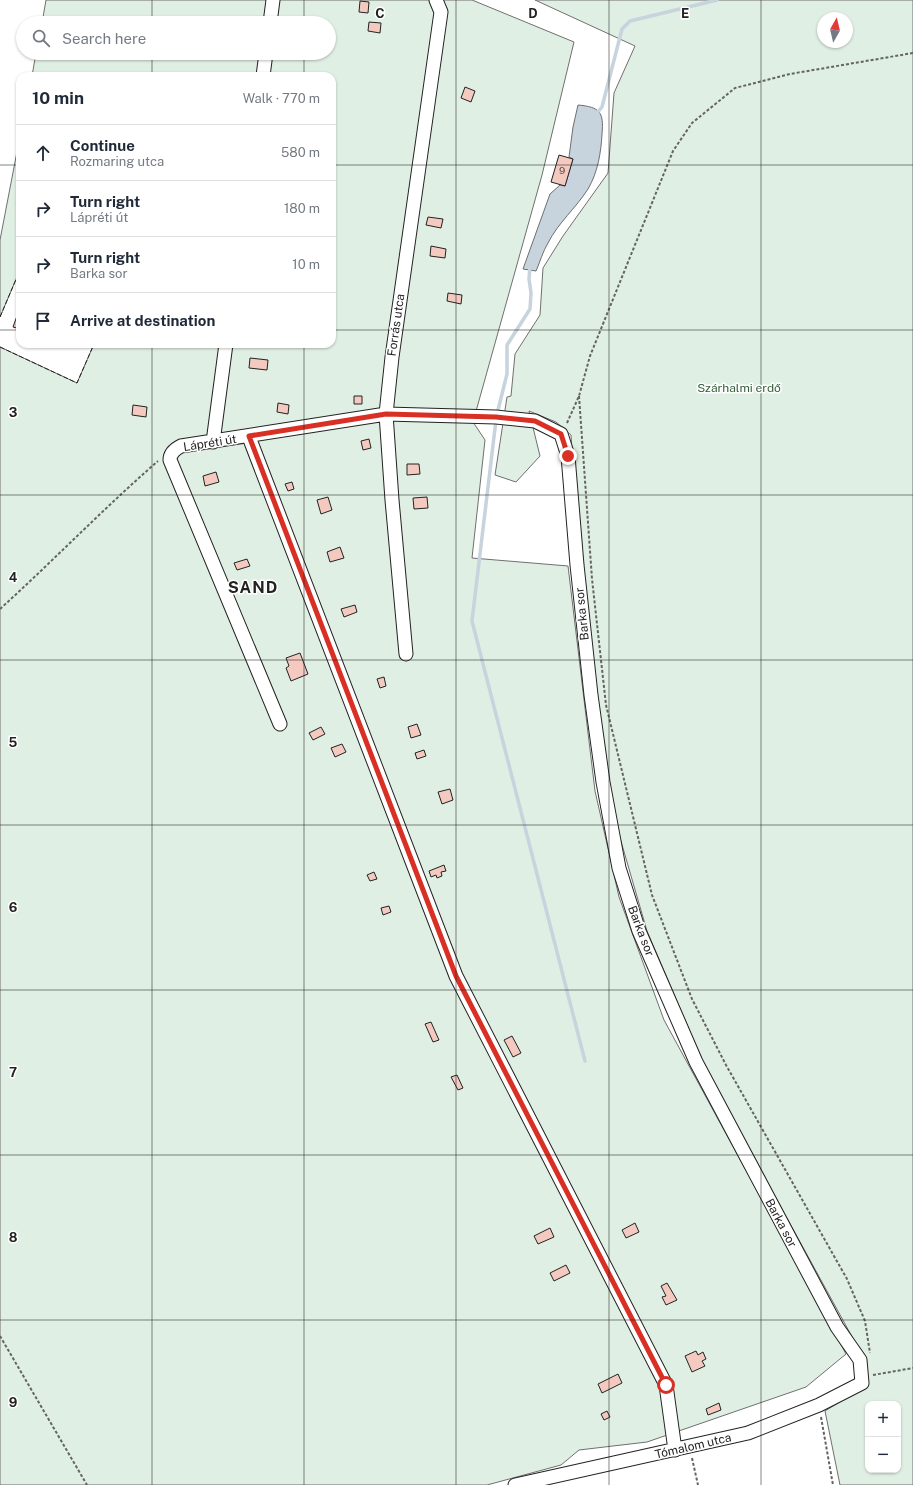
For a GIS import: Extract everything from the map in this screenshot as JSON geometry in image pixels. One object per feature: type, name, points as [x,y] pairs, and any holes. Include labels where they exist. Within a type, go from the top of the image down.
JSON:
[{"type":"street","points":[[271,16],[272,0]]},
{"type":"street","name":"Forrás utca","points":[[406,654],[386,414],[392,357],[441,12],[436,0]]},
{"type":"street","points":[[264,72],[265,60]]},
{"type":"street","points":[[213,442],[225,348]]},
{"type":"street","name":"Lápréti út","points":[[170,456],[181,446],[386,414],[496,417],[527,420],[535,421],[561,434]]},
{"type":"street","name":"Barka sor","points":[[561,434],[568,456],[576,565],[603,782],[619,868],[639,931],[696,1062],[837,1327],[860,1360],[867,1379]]},
{"type":"street","points":[[249,436],[456,976],[666,1385],[675,1450]]},
{"type":"street","points":[[170,456],[280,724]]},
{"type":"street","name":"Tómalom utca","points":[[515,1485],[748,1433],[819,1405],[867,1379]]},
{"type":"path","points":[[561,434],[579,396],[590,356],[673,151],[692,123],[735,88],[790,74],[913,53]]},
{"type":"path","points":[[579,396],[592,579],[606,705],[652,896],[692,999],[730,1072],[846,1279],[865,1321],[870,1357]]},
{"type":"path","points":[[0,609],[33,579],[113,500],[159,460],[170,456]]},
{"type":"path","points":[[0,1336],[87,1485]]},
{"type":"path","points":[[867,1379],[913,1368]]},
{"type":"path","points":[[867,1379],[871,1370]]},
{"type":"path","points":[[819,1405],[833,1485]]},
{"type":"path","points":[[689,1447],[698,1485]]},
{"type":"green space","points":[[46,0],[472,0],[574,42],[542,175],[473,422],[485,440],[472,558],[568,566],[595,791],[619,897],[664,1020],[846,1354],[806,1387],[647,1442],[579,1450],[561,1465],[487,1485],[0,1485],[0,347],[77,383],[92,348],[336,348],[336,72],[33,72],[35,60],[336,60],[336,16],[43,16]]},
{"type":"green space","name":"Szárhalmi erdő","points":[[535,0],[913,0],[913,1485],[840,1485],[825,1411],[866,1386],[867,1364],[709,1076],[647,931],[616,824],[595,696],[576,512],[571,435],[556,422],[529,411],[540,456],[516,482],[495,475],[507,397],[511,396],[515,354],[540,315],[543,268],[563,236],[608,173],[614,93],[635,46]]},
{"type":"green space","points":[[16,157],[16,279],[0,317],[0,240]]},
{"type":"shaded area","points":[[578,105],[596,109],[602,120],[601,148],[594,176],[588,189],[552,236],[536,271],[523,269],[550,194],[560,185],[565,186],[573,159],[569,157]]},
{"type":"building","points":[[360,1],[369,2],[368,13],[359,12]]},
{"type":"building","points":[[369,22],[381,23],[380,33],[368,31]]},
{"type":"building","points":[[465,87],[475,91],[471,102],[461,98]]},
{"type":"building","points":[[559,155],[573,159],[565,186],[551,182]]},
{"type":"building","points":[[428,217],[443,219],[441,228],[426,225]]},
{"type":"building","points":[[431,246],[446,249],[445,258],[430,256]]},
{"type":"building","points":[[448,293],[462,295],[461,304],[447,301]]},
{"type":"building","points":[[16,319],[16,328],[13,327]]},
{"type":"building","points":[[250,358],[268,360],[267,370],[249,368]]},
{"type":"building","points":[[354,396],[362,396],[362,404],[354,404]]},
{"type":"building","points":[[278,403],[289,405],[288,414],[277,412]]},
{"type":"building","points":[[133,405],[147,407],[146,417],[132,415]]},
{"type":"building","points":[[369,439],[371,448],[363,450],[361,441]]},
{"type":"building","points":[[407,464],[419,464],[420,474],[407,475]]},
{"type":"building","points":[[216,472],[219,482],[205,486],[203,476]]},
{"type":"building","points":[[292,482],[294,489],[288,491],[285,484]]},
{"type":"building","points":[[328,497],[332,510],[321,514],[317,500]]},
{"type":"building","points":[[427,497],[428,508],[414,509],[413,498]]},
{"type":"building","points":[[340,547],[344,558],[330,562],[327,552]]},
{"type":"building","points":[[247,559],[250,566],[237,570],[234,563]]},
{"type":"building","points":[[355,605],[357,612],[344,617],[341,609]]},
{"type":"building","points":[[300,653],[308,674],[291,681],[286,668],[289,666],[286,658]]},
{"type":"building","points":[[384,677],[386,686],[380,688],[377,679]]},
{"type":"building","points":[[417,724],[421,735],[411,738],[408,727]]},
{"type":"building","points":[[321,727],[325,734],[313,740],[309,733]]},
{"type":"building","points":[[342,744],[346,752],[335,757],[331,748]]},
{"type":"building","points":[[424,750],[426,756],[417,759],[415,753]]},
{"type":"building","points":[[450,789],[453,800],[442,804],[438,792]]},
{"type":"building","points":[[444,865],[446,871],[441,872],[442,876],[437,878],[436,875],[431,877],[429,871]]},
{"type":"building","points":[[374,872],[377,879],[370,881],[367,875]]},
{"type":"building","points":[[389,906],[391,912],[383,915],[381,908]]},
{"type":"building","points":[[431,1022],[439,1040],[433,1042],[425,1024]]},
{"type":"building","points":[[512,1036],[521,1053],[513,1057],[504,1040]]},
{"type":"building","points":[[457,1075],[463,1088],[458,1090],[451,1077]]},
{"type":"building","points":[[635,1223],[639,1232],[626,1238],[622,1230]]},
{"type":"building","points":[[550,1228],[554,1237],[538,1244],[534,1236]]},
{"type":"building","points":[[566,1265],[570,1273],[554,1281],[550,1273]]},
{"type":"building","points":[[667,1283],[677,1300],[666,1305],[662,1297],[666,1296],[661,1286]]},
{"type":"building","points":[[696,1351],[698,1355],[703,1352],[706,1359],[702,1361],[705,1366],[692,1372],[685,1356]]},
{"type":"building","points":[[618,1374],[622,1383],[602,1393],[598,1384]]},
{"type":"building","points":[[719,1403],[721,1410],[708,1415],[706,1409]]},
{"type":"building","points":[[607,1411],[610,1417],[604,1420],[601,1414]]},
{"type":"waterway","points":[[597,113],[602,107],[622,29],[630,21],[717,0]]},
{"type":"waterway","points":[[497,414],[507,374],[507,345],[530,309],[530,266]]},
{"type":"waterway","points":[[496,420],[472,621],[585,1061]]},
{"type":"fence","points":[[0,317],[16,279]]},
{"type":"fence","points":[[0,347],[77,383],[92,348]]},
{"type":"district","name":"SAND","points":[[253,587]]},
{"type":"route","points":[[568,456],[561,434],[535,421],[496,417],[386,414],[249,436],[456,976],[666,1385]]}]
